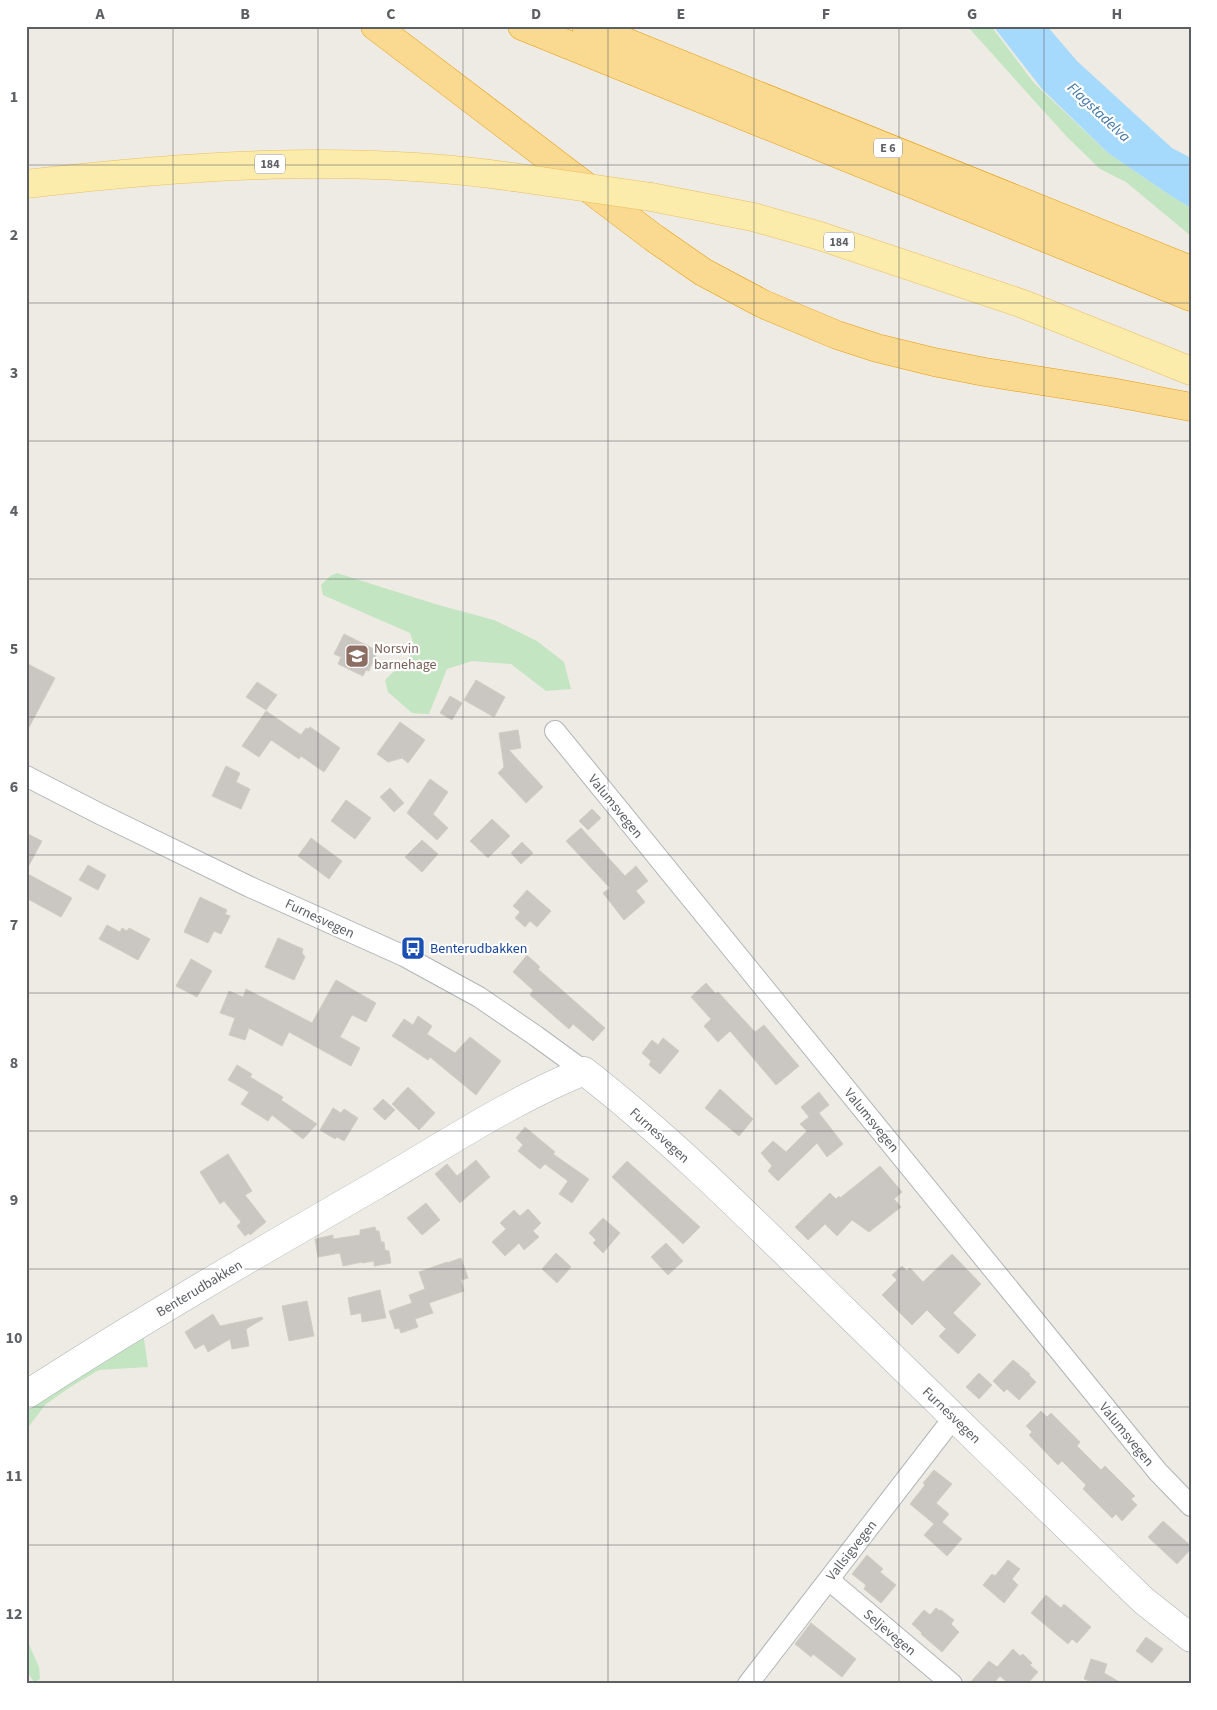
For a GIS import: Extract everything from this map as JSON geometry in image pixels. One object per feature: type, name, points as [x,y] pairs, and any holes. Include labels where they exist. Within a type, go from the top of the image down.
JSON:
[{"type":"highway","points":[[375,26],[654,238],[703,272],[763,304],[837,336],[886,351],[985,372],[1191,407]]},
{"type":"highway","name":"E 6","points":[[522,26],[1191,297]]},
{"type":"highway","name":"E 6","points":[[586,26],[1191,270]]},
{"type":"main road","name":"184","points":[[26,184],[133,172],[262,164],[389,165],[482,173],[651,197],[753,217],[830,239],[1023,304],[1191,371]]},
{"type":"main road","name":"Benterudbakken","points":[[26,1395],[192,1291],[496,1116],[565,1079],[584,1071]]},
{"type":"main road","name":"Furnesvegen","points":[[584,1071],[644,1119],[684,1156],[1144,1601],[1191,1638]]},
{"type":"street","name":"Valumsvegen","points":[[555,732],[1152,1465],[1191,1506]]},
{"type":"street","name":"Furnesvegen","points":[[26,776],[250,887],[404,956],[479,998],[584,1071]]},
{"type":"street","name":"Vallsigvegen","points":[[748,1684],[954,1417]]},
{"type":"street","name":"Seljevegen","points":[[829,1580],[952,1684]]},
{"type":"green space","points":[[967,26],[991,26],[1034,83],[1108,153],[1191,208],[1191,236],[1126,182],[1100,169],[1067,137]]},
{"type":"green space","points":[[337,573],[435,604],[494,620],[537,641],[564,662],[571,689],[546,691],[511,664],[472,661],[447,669],[429,714],[412,713],[388,692],[385,680],[416,650],[410,633],[323,595],[321,585],[330,576]]},
{"type":"green space","points":[[143,1332],[148,1367],[99,1370],[46,1404],[26,1430],[26,1404]]},
{"type":"green space","points":[[26,1638],[39,1667],[40,1679],[34,1682],[26,1670]]},
{"type":"water","name":"Flagstadelva","points":[[993,26],[1047,26],[1077,61],[1172,148],[1191,158],[1191,208],[1108,153],[1042,89]]},
{"type":"building","points":[[344,634],[378,651],[369,671],[366,670],[363,676],[338,664],[341,657],[334,654]]},
{"type":"building","points":[[26,663],[55,678],[26,733]]},
{"type":"building","points":[[476,680],[505,697],[494,717],[464,700]]},
{"type":"building","points":[[257,682],[277,695],[266,710],[246,697]]},
{"type":"building","points":[[450,696],[462,703],[452,720],[440,713]]},
{"type":"building","points":[[266,711],[301,735],[306,728],[310,727],[340,748],[324,772],[301,756],[299,759],[271,740],[259,757],[242,746]]},
{"type":"building","points":[[400,722],[425,740],[408,763],[402,758],[388,762],[377,754]]},
{"type":"building","points":[[518,730],[521,748],[509,750],[543,787],[526,803],[498,773],[504,767],[499,733]]},
{"type":"building","points":[[226,766],[240,773],[236,782],[250,789],[241,809],[212,796]]},
{"type":"building","points":[[430,779],[448,792],[433,814],[448,828],[437,840],[407,813]]},
{"type":"building","points":[[390,788],[404,803],[394,812],[380,797]]},
{"type":"building","points":[[346,800],[371,818],[355,839],[331,821]]},
{"type":"building","points":[[592,809],[601,818],[588,830],[579,821]]},
{"type":"building","points":[[492,819],[510,836],[488,858],[470,841]]},
{"type":"building","points":[[581,828],[625,876],[636,866],[648,881],[636,891],[645,902],[624,920],[603,893],[610,888],[566,841]]},
{"type":"building","points":[[26,833],[42,841],[26,871]]},
{"type":"building","points":[[311,838],[342,861],[329,879],[298,856]]},
{"type":"building","points":[[422,840],[438,854],[422,872],[405,857]]},
{"type":"building","points":[[522,842],[533,853],[521,864],[511,853]]},
{"type":"building","points":[[88,865],[106,875],[98,890],[79,880]]},
{"type":"building","points":[[26,873],[72,898],[61,917],[26,898]]},
{"type":"building","points":[[527,890],[551,911],[537,927],[530,921],[525,927],[515,918],[520,912],[513,906]]},
{"type":"building","points":[[200,897],[227,910],[225,914],[230,916],[221,934],[214,931],[208,943],[184,932]]},
{"type":"building","points":[[107,925],[120,932],[122,928],[127,931],[129,928],[150,939],[138,960],[99,939]]},
{"type":"building","points":[[278,938],[303,949],[302,953],[305,957],[294,980],[265,967]]},
{"type":"building","points":[[527,955],[540,967],[538,969],[605,1028],[593,1041],[573,1024],[569,1029],[530,995],[533,990],[513,972]]},
{"type":"building","points":[[191,959],[212,971],[197,997],[176,986]]},
{"type":"building","points":[[336,980],[376,1003],[366,1022],[352,1015],[340,1037],[360,1048],[351,1066],[289,1032],[282,1046],[249,1028],[245,1040],[229,1035],[235,1018],[220,1013],[229,991],[243,997],[246,989],[312,1023]]},
{"type":"building","points":[[706,983],[716,994],[718,992],[755,1032],[764,1025],[799,1066],[776,1085],[730,1031],[718,1042],[704,1026],[711,1019],[691,997]]},
{"type":"building","points":[[418,1016],[432,1026],[427,1034],[455,1053],[470,1037],[501,1061],[476,1095],[430,1057],[428,1060],[392,1036],[404,1019],[413,1025]]},
{"type":"building","points":[[663,1038],[679,1051],[660,1074],[649,1065],[651,1061],[642,1053],[652,1040],[658,1045]]},
{"type":"building","points":[[237,1065],[252,1074],[250,1077],[283,1097],[281,1100],[317,1124],[303,1139],[272,1115],[268,1121],[241,1104],[249,1092],[228,1080]]},
{"type":"building","points":[[408,1087],[435,1113],[419,1130],[392,1104]]},
{"type":"building","points":[[720,1089],[753,1119],[739,1136],[705,1108]]},
{"type":"building","points":[[819,1092],[829,1105],[819,1113],[843,1144],[827,1157],[817,1143],[778,1181],[768,1171],[772,1166],[761,1153],[773,1141],[786,1152],[807,1131],[800,1124],[809,1117],[801,1107]]},
{"type":"building","points":[[383,1099],[395,1110],[385,1120],[373,1109]]},
{"type":"building","points":[[333,1108],[341,1113],[344,1109],[358,1118],[344,1141],[337,1137],[335,1139],[320,1130]]},
{"type":"building","points":[[525,1127],[555,1152],[553,1154],[589,1179],[572,1203],[559,1194],[568,1181],[545,1164],[540,1169],[518,1151],[523,1145],[516,1138]]},
{"type":"building","points":[[228,1154],[252,1191],[245,1195],[266,1222],[250,1235],[249,1233],[245,1236],[237,1226],[241,1222],[224,1201],[220,1204],[200,1172]]},
{"type":"building","points":[[476,1160],[490,1177],[460,1203],[435,1174],[447,1164],[457,1176]]},
{"type":"building","points":[[627,1161],[700,1227],[683,1244],[612,1177]]},
{"type":"building","points":[[880,1166],[902,1192],[894,1199],[901,1207],[869,1232],[852,1220],[837,1236],[825,1224],[808,1240],[795,1227],[830,1193],[836,1199],[839,1196],[840,1198]]},
{"type":"building","points":[[426,1203],[440,1220],[422,1235],[407,1218]]},
{"type":"building","points":[[528,1209],[541,1223],[533,1231],[539,1237],[524,1250],[519,1243],[505,1256],[492,1242],[506,1229],[500,1223],[514,1210],[520,1216]]},
{"type":"building","points":[[603,1218],[620,1233],[603,1253],[593,1243],[596,1240],[589,1233]]},
{"type":"building","points":[[375,1227],[376,1231],[379,1231],[381,1242],[384,1242],[385,1250],[389,1251],[391,1263],[374,1266],[374,1261],[343,1266],[340,1253],[318,1257],[315,1239],[333,1235],[333,1239],[360,1235],[360,1230]]},
{"type":"building","points":[[666,1243],[683,1261],[668,1275],[651,1257]]},
{"type":"building","points":[[556,1253],[571,1267],[557,1283],[542,1269]]},
{"type":"building","points":[[952,1254],[981,1284],[953,1313],[976,1335],[958,1354],[939,1336],[946,1329],[927,1310],[912,1325],[882,1295],[897,1280],[892,1275],[902,1266],[907,1271],[910,1268],[923,1282]]},
{"type":"building","points":[[461,1258],[468,1278],[461,1280],[464,1291],[429,1303],[433,1313],[415,1319],[418,1327],[401,1333],[399,1328],[395,1329],[389,1311],[412,1303],[409,1295],[425,1289],[419,1272]]},
{"type":"building","points":[[380,1290],[386,1318],[362,1322],[361,1313],[351,1315],[348,1298]]},
{"type":"building","points":[[307,1301],[314,1336],[289,1341],[282,1306]]},
{"type":"building","points":[[213,1314],[220,1326],[262,1317],[263,1319],[246,1329],[249,1346],[232,1349],[230,1339],[208,1352],[204,1344],[195,1349],[185,1332]]},
{"type":"building","points":[[1013,1360],[1030,1374],[1036,1382],[1019,1400],[1007,1389],[1004,1392],[993,1381]]},
{"type":"building","points":[[979,1373],[992,1385],[979,1399],[966,1387]]},
{"type":"building","points":[[1041,1411],[1047,1417],[1051,1413],[1080,1442],[1077,1446],[1101,1470],[1105,1466],[1135,1496],[1131,1499],[1137,1505],[1122,1521],[1116,1514],[1112,1518],[1083,1489],[1086,1485],[1062,1461],[1058,1465],[1029,1435],[1032,1432],[1026,1426]]},
{"type":"building","points":[[934,1470],[952,1484],[936,1503],[949,1514],[942,1522],[962,1539],[947,1556],[924,1535],[934,1524],[910,1504]]},
{"type":"building","points":[[1163,1521],[1191,1546],[1191,1549],[1177,1564],[1148,1537]]},
{"type":"building","points":[[867,1555],[883,1569],[880,1572],[896,1585],[881,1603],[864,1589],[866,1585],[852,1574]]},
{"type":"building","points":[[1008,1560],[1020,1569],[1012,1579],[1018,1585],[1004,1603],[983,1585],[992,1574],[995,1576]]},
{"type":"building","points":[[1046,1595],[1061,1608],[1064,1604],[1091,1627],[1077,1643],[1072,1639],[1068,1644],[1031,1613]]},
{"type":"building","points":[[936,1608],[954,1620],[951,1624],[959,1632],[942,1652],[912,1624],[924,1610],[930,1615]]},
{"type":"building","points":[[811,1623],[856,1659],[842,1677],[813,1654],[811,1657],[795,1644]]},
{"type":"building","points":[[1146,1637],[1163,1649],[1152,1663],[1136,1651]]},
{"type":"building","points":[[1013,1649],[1020,1656],[1023,1654],[1032,1663],[1030,1665],[1038,1672],[1027,1684],[1009,1684],[1000,1676],[993,1684],[969,1684],[989,1661],[997,1667]]},
{"type":"building","points":[[1091,1659],[1107,1664],[1104,1673],[1123,1684],[1099,1684],[1084,1679]]},
{"type":"place","name":"Norsvin barnehage","points":[[357,656]]},
{"type":"place","name":"Benterudbakken","points":[[413,948]]}]
